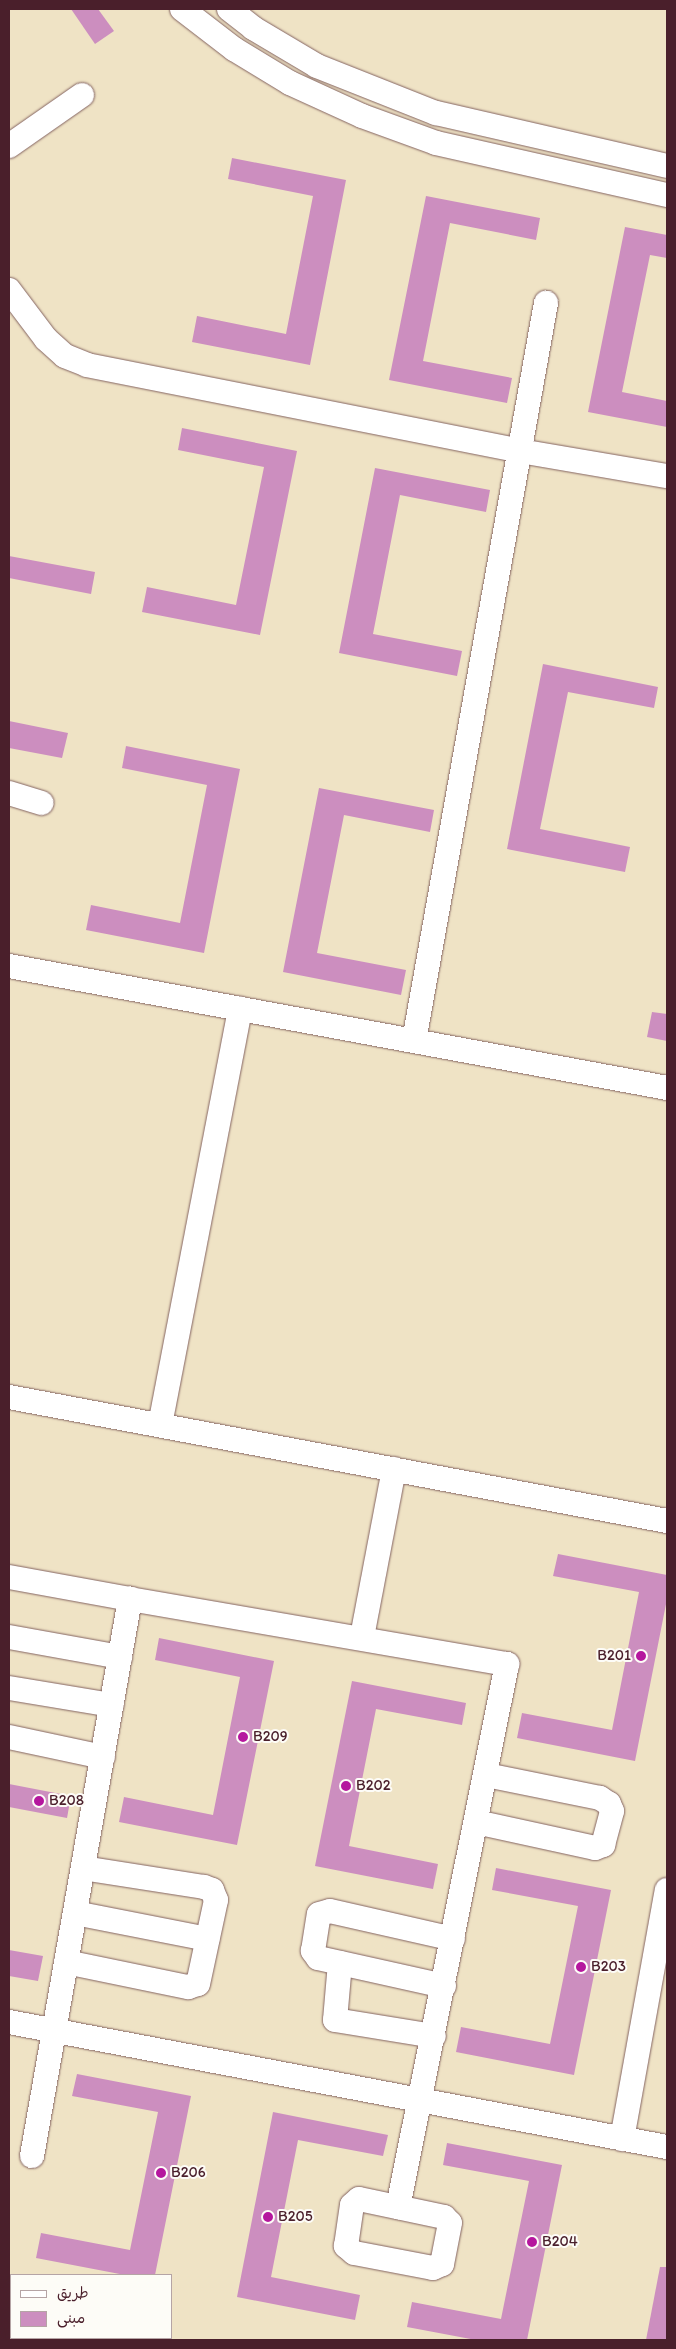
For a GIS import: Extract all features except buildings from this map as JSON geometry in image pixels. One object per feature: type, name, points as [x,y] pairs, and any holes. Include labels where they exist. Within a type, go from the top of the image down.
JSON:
[{"type":"street","points":[[182,9],[234,49],[290,83],[362,116],[436,143],[667,194]]},
{"type":"street","points":[[229,9],[253,28],[317,66],[436,113],[667,166]]},
{"type":"street","points":[[9,146],[82,95]]},
{"type":"street","points":[[9,290],[46,339],[65,356],[87,365],[520,451],[667,476]]},
{"type":"street","points":[[414,1041],[546,303]]},
{"type":"street","points":[[9,793],[42,803]]},
{"type":"street","points":[[9,966],[667,1088]]},
{"type":"street","points":[[160,1425],[240,1009]]},
{"type":"street","points":[[9,1397],[667,1521]]},
{"type":"street","points":[[362,1637],[394,1469]]},
{"type":"street","points":[[9,1577],[362,1637],[508,1664],[398,2208]]},
{"type":"street","points":[[32,2156],[130,1599]]},
{"type":"street","points":[[9,1637],[120,1657]]},
{"type":"street","points":[[9,1688],[112,1705]]},
{"type":"street","points":[[9,1737],[103,1757]]},
{"type":"street","points":[[476,1822],[595,1848],[603,1845],[612,1810],[609,1804],[600,1798],[486,1775]]},
{"type":"street","points":[[66,1962],[188,1987],[198,1984],[216,1900],[212,1890],[83,1868]]},
{"type":"street","points":[[622,2139],[667,1890]]},
{"type":"street","points":[[444,1986],[318,1958],[313,1951],[319,1914],[330,1911],[453,1939]]},
{"type":"street","points":[[75,1913],[207,1939]]},
{"type":"street","points":[[340,1963],[335,2020],[434,2036]]},
{"type":"street","points":[[9,2022],[667,2147]]},
{"type":"place","name":"B201","points":[[641,1656]]},
{"type":"place","name":"B209","points":[[243,1737]]},
{"type":"place","name":"B202","points":[[346,1786]]},
{"type":"place","name":"B208","points":[[39,1801]]},
{"type":"place","name":"B203","points":[[581,1967]]},
{"type":"place","name":"B206","points":[[161,2173]]},
{"type":"place","name":"B205","points":[[268,2217]]},
{"type":"place","name":"B204","points":[[532,2242]]}]
